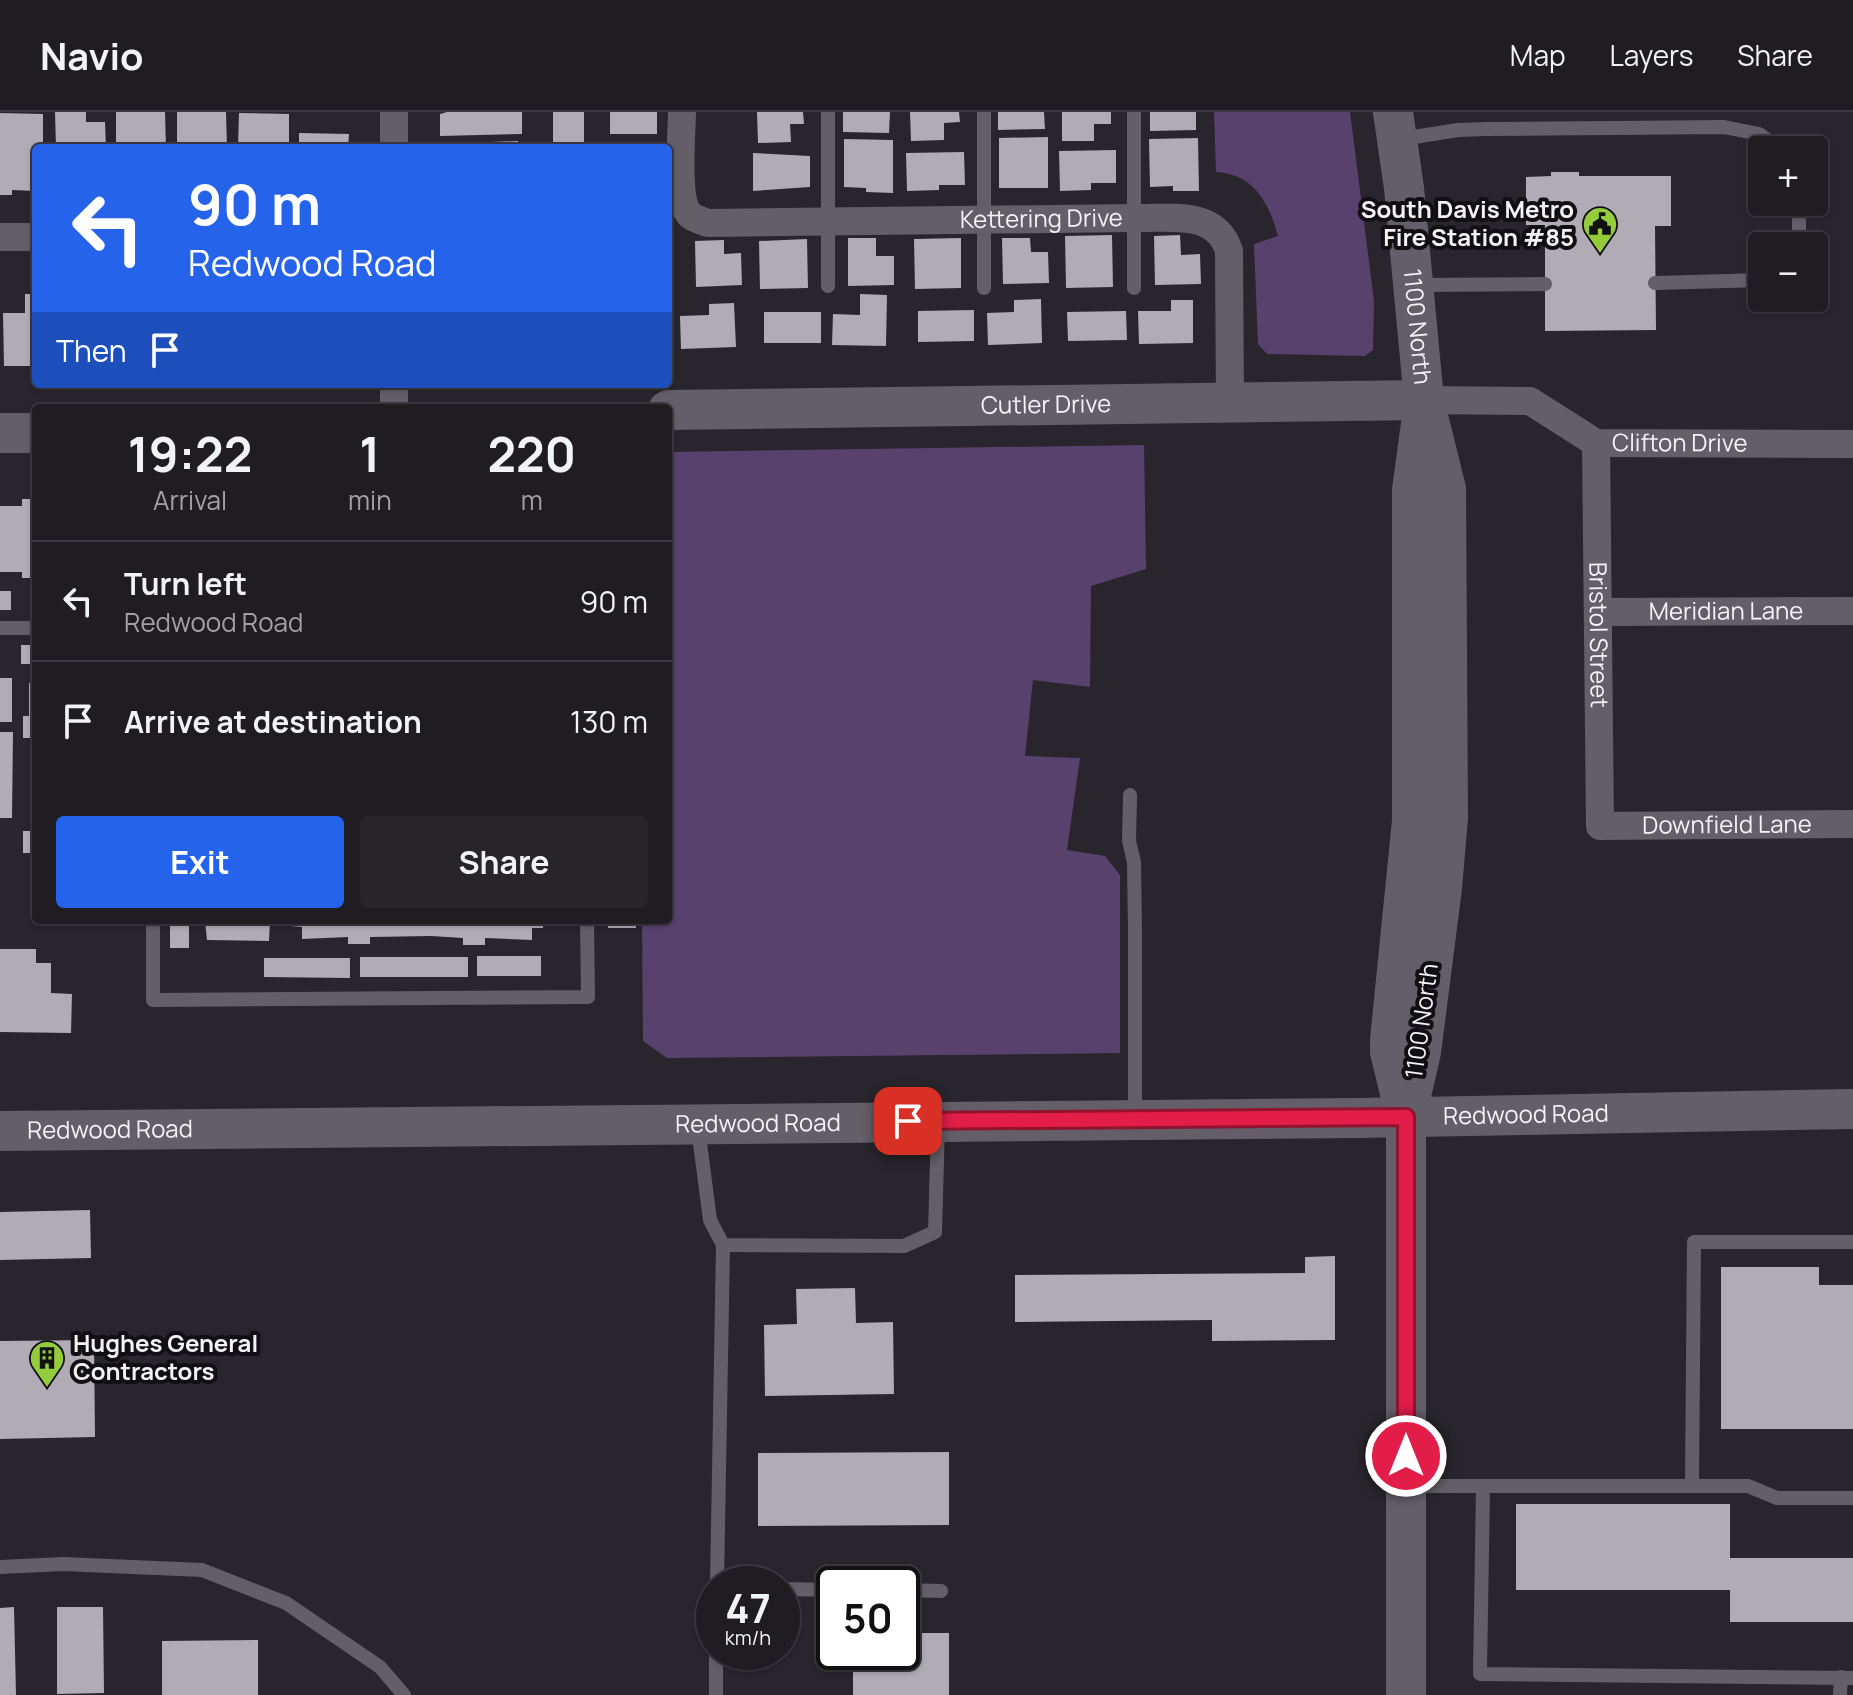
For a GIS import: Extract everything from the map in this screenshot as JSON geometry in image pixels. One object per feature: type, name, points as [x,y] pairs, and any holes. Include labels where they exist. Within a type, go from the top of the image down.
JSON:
[{"type":"main road","name":"1100 North","points":[[1395,126],[1424,400],[1446,489],[1448,818],[1421,1052],[1406,1117],[1406,1695]]},
{"type":"main road","name":"Cutler Drive","points":[[672,410],[1424,400]]},
{"type":"main road","points":[[0,433],[32,433]]},
{"type":"main road","name":"Redwood Road","points":[[0,1131],[1406,1117],[1853,1109]]},
{"type":"street","points":[[394,112],[394,144]]},
{"type":"street","name":"Kettering Drive","points":[[682,112],[682,197],[690,215],[698,220],[719,224],[1134,218],[1200,220],[1216,228],[1229,251],[1230,403]]},
{"type":"street","points":[[0,237],[32,237]]},
{"type":"street","name":"Clifton Drive","points":[[1424,400],[1530,401],[1596,443],[1853,444]]},
{"type":"street","name":"Bristol Street","points":[[1596,443],[1600,826]]},
{"type":"street","name":"Meridian Lane","points":[[1598,612],[1853,611]]},
{"type":"street","name":"Downfield Lane","points":[[1600,826],[1853,824]]},
{"type":"lane","points":[[828,112],[828,286]]},
{"type":"lane","points":[[984,112],[984,288]]},
{"type":"lane","points":[[1134,112],[1134,288]]},
{"type":"lane","points":[[1395,126],[1458,130],[1724,127],[1762,136]]},
{"type":"lane","points":[[1655,283],[1748,280]]},
{"type":"lane","points":[[1413,285],[1545,284]]},
{"type":"lane","points":[[0,628],[32,628]]},
{"type":"lane","points":[[1130,795],[1129,841],[1134,862],[1135,1120]]},
{"type":"lane","points":[[153,924],[153,1000],[588,997],[587,924]]},
{"type":"lane","points":[[723,1245],[904,1246],[935,1232],[938,1120]]},
{"type":"lane","points":[[698,1123],[710,1220],[723,1245],[717,1566]]},
{"type":"lane","points":[[1692,1486],[1694,1242],[1853,1242]]},
{"type":"lane","points":[[1406,1486],[1748,1486],[1777,1498],[1853,1498]]},
{"type":"lane","points":[[1483,1487],[1480,1674],[1847,1678],[1840,1695]]},
{"type":"lane","points":[[0,1567],[63,1564],[202,1570],[286,1603],[380,1667],[404,1695]]},
{"type":"lane","points":[[920,1590],[941,1591]]},
{"type":"lane","points":[[716,1670],[716,1695]]},
{"type":"shaded area","points":[[1214,112],[1350,112],[1374,301],[1373,350],[1365,356],[1267,354],[1258,344],[1254,244],[1278,236],[1270,212],[1258,192],[1240,178],[1216,172]]},
{"type":"shaded area","points":[[1144,445],[1146,569],[1091,586],[1090,687],[1033,680],[1025,756],[1080,758],[1067,850],[1105,856],[1120,875],[1120,1053],[667,1058],[643,1041],[642,924],[672,924],[672,452]]},
{"type":"building","points":[[55,112],[86,112],[86,122],[105,122],[106,144],[56,144]]},
{"type":"building","points":[[116,112],[165,112],[166,144],[116,144]]},
{"type":"building","points":[[177,112],[226,112],[227,144],[177,144]]},
{"type":"building","points":[[522,112],[522,134],[440,136],[440,114]]},
{"type":"building","points":[[553,112],[584,112],[584,143],[553,143]]},
{"type":"building","points":[[610,112],[657,112],[657,134],[610,134]]},
{"type":"building","points":[[757,112],[803,112],[804,124],[790,124],[791,142],[758,143]]},
{"type":"building","points":[[843,112],[890,112],[889,133],[843,132]]},
{"type":"building","points":[[910,112],[959,112],[960,122],[944,123],[944,140],[911,141]]},
{"type":"building","points":[[998,112],[1044,112],[1045,129],[998,130]]},
{"type":"building","points":[[1062,112],[1111,112],[1111,124],[1094,124],[1094,141],[1062,141]]},
{"type":"building","points":[[1150,112],[1196,112],[1196,130],[1150,131]]},
{"type":"building","points":[[0,113],[43,114],[43,144],[32,144],[32,191],[12,190],[12,195],[0,195]]},
{"type":"building","points":[[239,113],[289,114],[289,144],[238,144]]},
{"type":"building","points":[[299,133],[349,134],[348,144],[299,144]]},
{"type":"building","points":[[1048,137],[1048,188],[999,188],[999,138]]},
{"type":"building","points":[[1198,138],[1199,191],[1173,191],[1173,186],[1150,187],[1149,139]]},
{"type":"building","points":[[844,139],[893,140],[893,193],[844,187]]},
{"type":"building","points":[[518,141],[518,144],[465,144]]},
{"type":"building","points":[[1116,150],[1116,183],[1091,183],[1091,190],[1060,191],[1059,151]]},
{"type":"building","points":[[964,152],[965,185],[939,185],[939,190],[907,191],[906,153]]},
{"type":"building","points":[[753,153],[810,156],[810,187],[753,191]]},
{"type":"building","name":"South Davis Metro Fire Station #85","points":[[1551,172],[1579,172],[1579,176],[1671,176],[1671,226],[1655,226],[1656,330],[1545,331],[1545,225],[1526,225],[1526,177],[1551,176]]},
{"type":"building","points":[[1112,235],[1113,287],[1066,288],[1065,236]]},
{"type":"building","points":[[1180,235],[1181,255],[1200,254],[1201,284],[1155,285],[1154,236]]},
{"type":"building","points":[[848,238],[876,238],[876,256],[894,256],[894,285],[848,286]]},
{"type":"building","points":[[961,238],[961,288],[915,289],[914,239]]},
{"type":"building","points":[[1002,238],[1030,238],[1031,252],[1048,252],[1049,283],[1003,284]]},
{"type":"building","points":[[807,239],[808,288],[760,289],[759,241]]},
{"type":"building","points":[[724,240],[724,254],[741,253],[742,285],[696,287],[695,241]]},
{"type":"building","points":[[25,294],[32,294],[32,366],[4,366],[3,313],[25,313]]},
{"type":"building","points":[[860,294],[887,295],[886,346],[832,345],[833,314],[860,315]]},
{"type":"building","points":[[1041,299],[1042,343],[988,345],[987,313],[1014,312],[1014,300]]},
{"type":"building","points":[[1171,300],[1193,300],[1193,343],[1139,344],[1138,311],[1171,311]]},
{"type":"building","points":[[734,303],[736,347],[681,349],[680,316],[709,315],[709,304]]},
{"type":"building","points":[[974,310],[974,341],[918,342],[918,311]]},
{"type":"building","points":[[1126,311],[1127,340],[1068,341],[1067,312]]},
{"type":"building","points":[[764,312],[821,312],[821,343],[764,343]]},
{"type":"building","points":[[22,499],[32,499],[32,578],[22,578],[22,572],[0,572],[0,506],[22,506]]},
{"type":"building","points":[[0,591],[11,591],[11,610],[0,610]]},
{"type":"building","points":[[21,645],[32,645],[32,664],[21,664]]},
{"type":"building","points":[[0,678],[12,678],[12,722],[0,722]]},
{"type":"building","points":[[29,683],[32,683],[32,887],[30,853],[23,853],[23,831],[30,831],[30,738],[23,738],[23,716],[29,716]]},
{"type":"building","points":[[0,732],[13,732],[12,818],[0,818]]},
{"type":"building","points":[[170,924],[189,924],[189,948],[170,948]]},
{"type":"building","points":[[205,924],[270,924],[269,941],[207,940]]},
{"type":"building","points":[[543,924],[543,928],[532,928],[532,940],[485,938],[485,945],[463,945],[463,938],[431,936],[370,937],[370,944],[348,944],[348,937],[302,939],[302,927],[290,926]]},
{"type":"building","points":[[608,924],[636,924],[636,928],[608,928]]},
{"type":"building","points":[[0,949],[36,949],[36,963],[51,963],[51,993],[72,994],[71,1033],[0,1032]]},
{"type":"building","points":[[477,956],[541,956],[541,976],[477,976]]},
{"type":"building","points":[[360,957],[468,957],[468,977],[360,977]]},
{"type":"building","points":[[264,958],[350,958],[350,978],[264,977]]},
{"type":"building","name":"Hughes General Contractors","points":[[90,1210],[91,1258],[0,1260],[0,1212]]},
{"type":"building","points":[[1335,1256],[1335,1340],[1212,1341],[1212,1320],[1015,1322],[1015,1275],[1305,1273],[1305,1257]]},
{"type":"building","points":[[1721,1267],[1819,1267],[1819,1285],[1853,1285],[1853,1429],[1721,1429]]},
{"type":"building","points":[[855,1288],[856,1323],[893,1322],[894,1394],[765,1396],[764,1325],[797,1324],[796,1289]]},
{"type":"building","name":"Hughes General Contractors","points":[[94,1340],[95,1437],[0,1439],[0,1341]]},
{"type":"building","points":[[949,1452],[949,1525],[758,1526],[758,1453]]},
{"type":"building","points":[[1516,1504],[1730,1504],[1730,1558],[1853,1558],[1853,1622],[1730,1622],[1730,1590],[1516,1590]]},
{"type":"building","points":[[14,1607],[16,1695],[0,1695],[0,1608]]},
{"type":"building","points":[[57,1607],[103,1607],[104,1693],[57,1694]]},
{"type":"building","points":[[920,1633],[949,1633],[949,1695],[853,1695],[853,1670],[920,1670]]},
{"type":"building","points":[[258,1640],[258,1695],[162,1695],[162,1641]]},
{"type":"place","name":"South Davis Metro Fire Station #85","points":[[1600,255]]},
{"type":"place","name":"Hughes General Contractors","points":[[47,1389]]},
{"type":"route","points":[[908,1121],[1406,1117],[1406,1456]]}]
